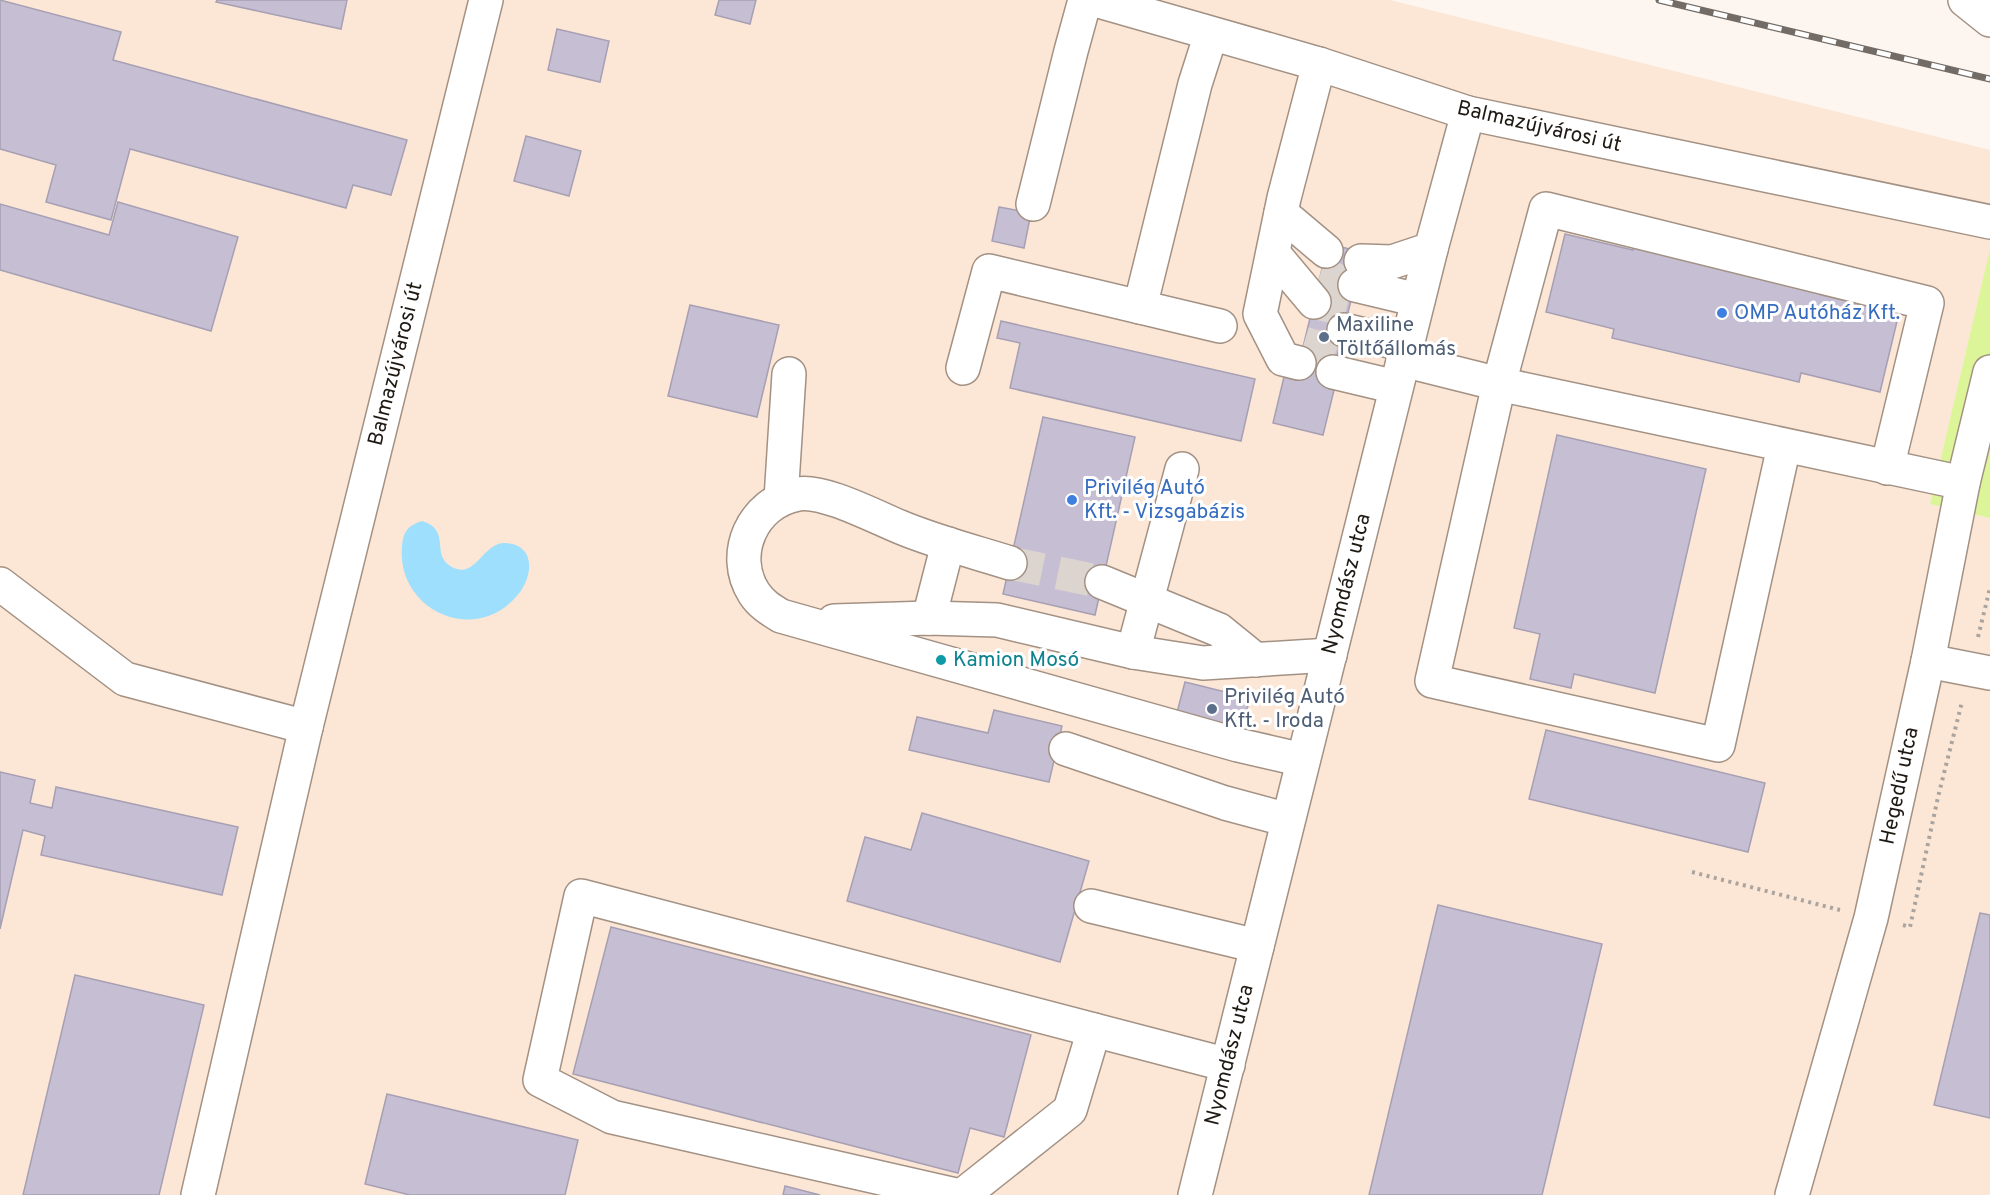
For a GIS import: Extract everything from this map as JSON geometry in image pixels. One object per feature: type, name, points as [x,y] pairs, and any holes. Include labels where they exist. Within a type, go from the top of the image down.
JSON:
[{"type":"street","name":"Balmazújvárosi út","points":[[198,1195],[306,727],[486,0]]},
{"type":"street","points":[[1033,204],[1085,0]]},
{"type":"street","name":"Balmazújvárosi út","points":[[1095,0],[1319,64],[1468,113],[1990,222]]},
{"type":"street","points":[[1965,0],[1990,20]]},
{"type":"street","points":[[1140,307],[1195,84],[1211,34]]},
{"type":"street","points":[[1312,309],[1282,359],[1260,314],[1319,64]]},
{"type":"street","name":"Nyomdász utca","points":[[1195,1195],[1406,347],[1468,113]]},
{"type":"street","points":[[1784,446],[1718,745],[1432,681],[1498,384],[1546,210],[1927,303],[1887,468]]},
{"type":"street","points":[[1347,319],[1392,262],[1431,249]]},
{"type":"street","points":[[1273,252],[1312,309]]},
{"type":"street","points":[[1273,252],[1312,309]]},
{"type":"street","points":[[963,368],[989,270],[1220,327]]},
{"type":"street","points":[[1347,319],[1406,347],[1498,384],[1963,483]]},
{"type":"street","points":[[1347,319],[1406,347]]},
{"type":"street","points":[[1347,319],[1406,347]]},
{"type":"street","name":"Hegedű utca","points":[[1792,1195],[1871,918],[1928,661],[1963,483],[1990,372]]},
{"type":"street","points":[[781,499],[789,374]]},
{"type":"street","points":[[1133,652],[1182,469]]},
{"type":"street","points":[[1010,563],[906,530],[817,493],[799,493],[781,499],[765,509],[753,523],[746,540],[743,558],[746,576],[754,593],[766,607],[782,616],[1238,745],[1303,760]]},
{"type":"street","points":[[928,618],[948,544]]},
{"type":"street","points":[[1102,582],[1219,630],[1256,660]]},
{"type":"street","points":[[0,584],[125,679],[306,727]]},
{"type":"street","points":[[799,621],[928,618],[997,620],[1133,652],[1203,663],[1329,655]]},
{"type":"street","points":[[1928,661],[1990,673]]},
{"type":"street","points":[[1066,749],[1225,803],[1288,820]]},
{"type":"street","points":[[956,1195],[612,1117],[540,1080],[581,896],[1228,1065]]},
{"type":"street","points":[[1091,906],[1257,946]]},
{"type":"street","points":[[963,1195],[1070,1110],[1094,1030]]},
{"type":"path","points":[[1990,588],[1985,609],[1990,610]]},
{"type":"shaded area","points":[[0,0],[1390,0],[1990,150],[1990,249],[1930,504],[1990,518],[1990,1195],[0,1195]]},
{"type":"green space","points":[[1990,249],[1990,518],[1930,504]]},
{"type":"water","points":[[422,521],[436,530],[442,556],[446,562],[460,570],[474,565],[497,544],[516,545],[528,557],[529,565],[521,591],[498,612],[478,619],[459,619],[440,613],[424,603],[411,587],[403,568],[402,546],[407,530]]},
{"type":"building","points":[[0,0],[121,32],[113,60],[407,140],[391,195],[353,185],[346,208],[130,149],[111,220],[46,202],[56,165],[0,149]]},
{"type":"building","points":[[217,0],[347,0],[341,29],[216,2]]},
{"type":"building","points":[[719,0],[756,0],[750,24],[715,15]]},
{"type":"building","points":[[557,29],[609,41],[600,82],[548,70]]},
{"type":"building","points":[[526,136],[581,151],[569,196],[514,181]]},
{"type":"building","points":[[118,202],[238,237],[211,331],[0,270],[0,204],[109,235]]},
{"type":"building","points":[[999,207],[1031,213],[1024,248],[992,241]]},
{"type":"building","name":"OMP Autóház Kft.","points":[[1565,234],[1633,250],[1636,241],[1823,286],[1821,295],[1899,313],[1880,392],[1801,373],[1799,382],[1612,338],[1614,329],[1546,312]]},
{"type":"building","name":"Maxiline Töltőállomás","points":[[1328,244],[1363,252],[1329,389],[1334,390],[1323,435],[1273,423],[1284,377],[1295,380]]},
{"type":"building","points":[[690,305],[779,325],[757,417],[668,396]]},
{"type":"building","points":[[1001,321],[1255,379],[1241,441],[1010,388],[1020,343],[997,338]]},
{"type":"building","name":"Privilég Autó Kft. - Vizsgabázis","points":[[1043,417],[1135,437],[1095,615],[1003,594]]},
{"type":"building","points":[[1557,435],[1706,469],[1655,693],[1574,674],[1571,688],[1530,679],[1540,634],[1514,628]]},
{"type":"building","name":"Privilég Autó Kft. - Iroda","points":[[1185,682],[1250,698],[1240,736],[1175,720]]},
{"type":"building","points":[[994,710],[1062,726],[1049,782],[909,750],[917,717],[988,733]]},
{"type":"building","points":[[1546,730],[1765,783],[1748,852],[1529,799]]},
{"type":"building","points":[[0,772],[35,780],[30,803],[52,808],[56,787],[238,827],[222,895],[41,855],[45,836],[23,830],[0,929]]},
{"type":"building","points":[[922,813],[1089,861],[1060,962],[847,901],[865,837],[911,850]]},
{"type":"building","points":[[1438,905],[1602,944],[1542,1195],[1369,1195]]},
{"type":"building","points":[[1980,913],[1990,915],[1990,1118],[1934,1105]]},
{"type":"building","points":[[611,927],[1031,1035],[1004,1137],[970,1128],[958,1173],[573,1074]]},
{"type":"building","points":[[75,975],[204,1005],[159,1195],[23,1195]]},
{"type":"building","points":[[387,1094],[578,1140],[565,1195],[410,1195],[365,1184]]},
{"type":"building","points":[[785,1186],[820,1195],[783,1195]]},
{"type":"tunnel","points":[[1320,275],[1355,285]]},
{"type":"tunnel","points":[[1314,302],[1348,311]]},
{"type":"tunnel","points":[[1304,343],[1338,353]]},
{"type":"tunnel","points":[[1010,563],[1102,582]]},
{"type":"railway","points":[[1659,0],[1990,79]]},
{"type":"place","name":"OMP Autóház Kft.","points":[[1722,313]]},
{"type":"place","name":"Maxiline Töltőállomás","points":[[1324,337]]},
{"type":"place","name":"Privilég Autó Kft. - Vizsgabázis","points":[[1072,500]]},
{"type":"place","name":"Kamion Mosó","points":[[941,660]]},
{"type":"place","name":"Privilég Autó Kft. - Iroda","points":[[1212,709]]}]
